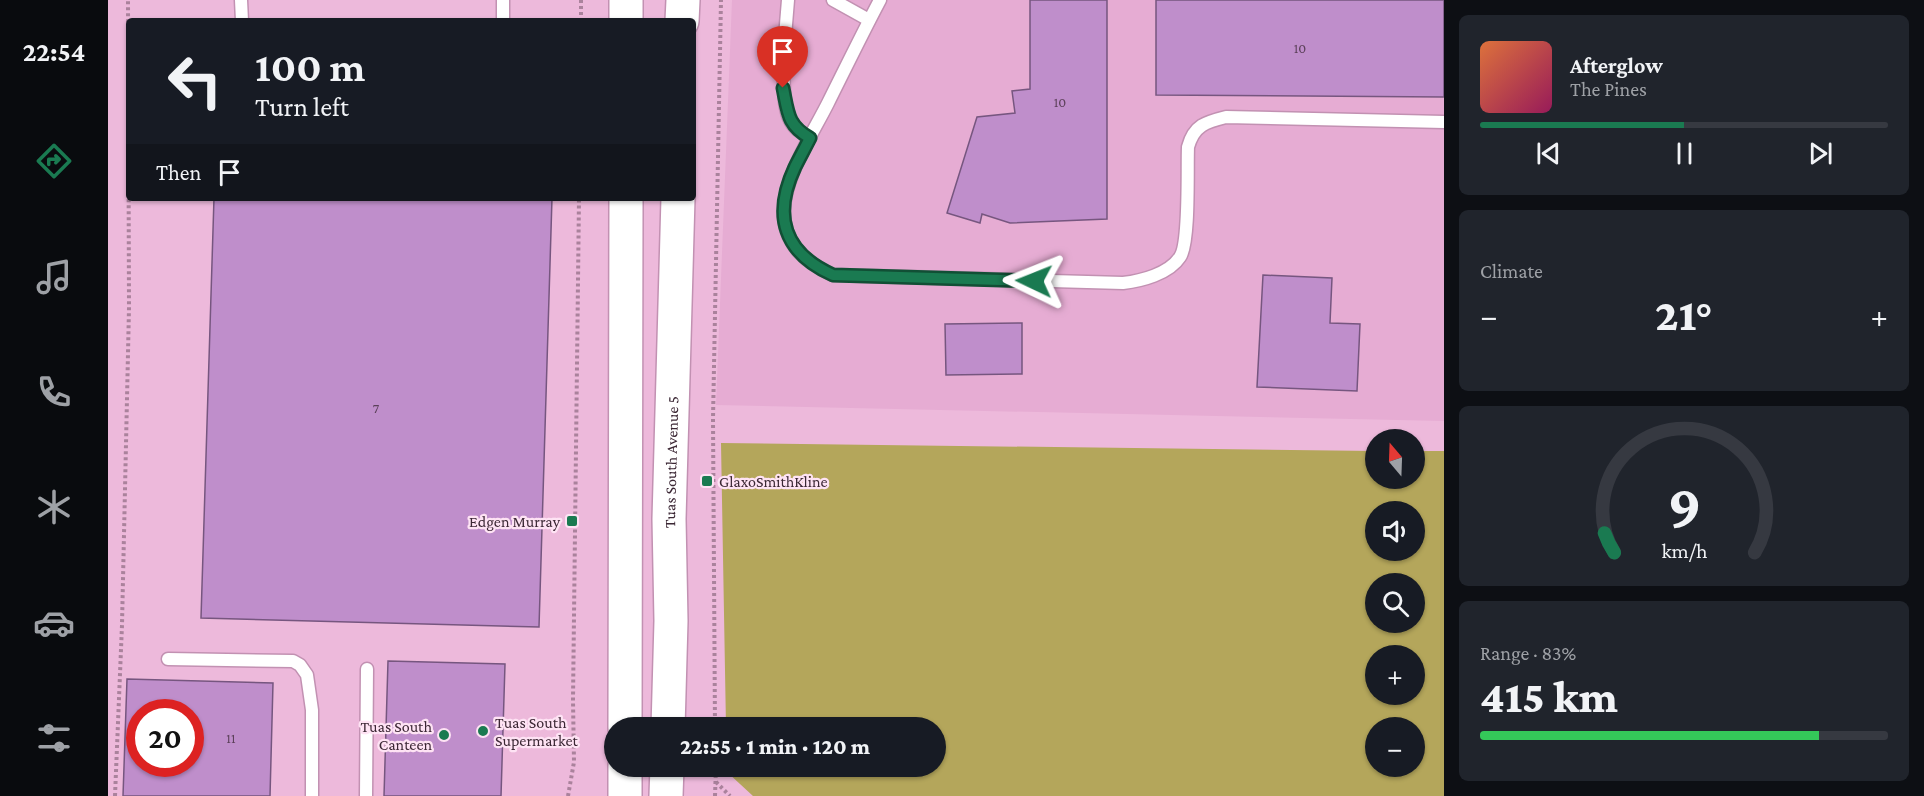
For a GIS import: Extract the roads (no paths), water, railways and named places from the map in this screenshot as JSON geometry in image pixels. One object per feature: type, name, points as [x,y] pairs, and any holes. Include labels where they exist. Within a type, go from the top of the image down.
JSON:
[{"type":"main road","points":[[626,0],[626,18]]},
{"type":"main road","points":[[682,18],[683,0]]},
{"type":"main road","points":[[625,717],[626,201]]},
{"type":"main road","name":"Tuas South Avenue 5","points":[[668,717],[671,621],[669,519],[678,201]]},
{"type":"main road","points":[[625,777],[625,796]]},
{"type":"main road","points":[[666,796],[667,777]]},
{"type":"lane","points":[[241,0],[242,18]]},
{"type":"lane","points":[[503,0],[503,18]]},
{"type":"lane","points":[[788,0],[783,88],[789,119],[799,131],[810,138]]},
{"type":"lane","points":[[833,0],[869,20]]},
{"type":"lane","points":[[880,0],[790,179],[784,199],[784,218],[789,239],[803,258],[833,275],[1123,283],[1140,281],[1164,271],[1180,258],[1186,243],[1188,147],[1191,135],[1200,126],[1226,117],[1444,122]]},
{"type":"lane","points":[[168,659],[293,661],[300,665],[308,675],[312,710],[312,796]]},
{"type":"lane","points":[[366,796],[367,669]]},
{"type":"place","name":"GlaxoSmithKline","points":[[707,481]]},
{"type":"place","name":"Edgen Murray","points":[[572,521]]},
{"type":"place","name":"Tuas South Supermarket","points":[[483,731]]},
{"type":"place","name":"Tuas South Canteen","points":[[444,735]]}]
